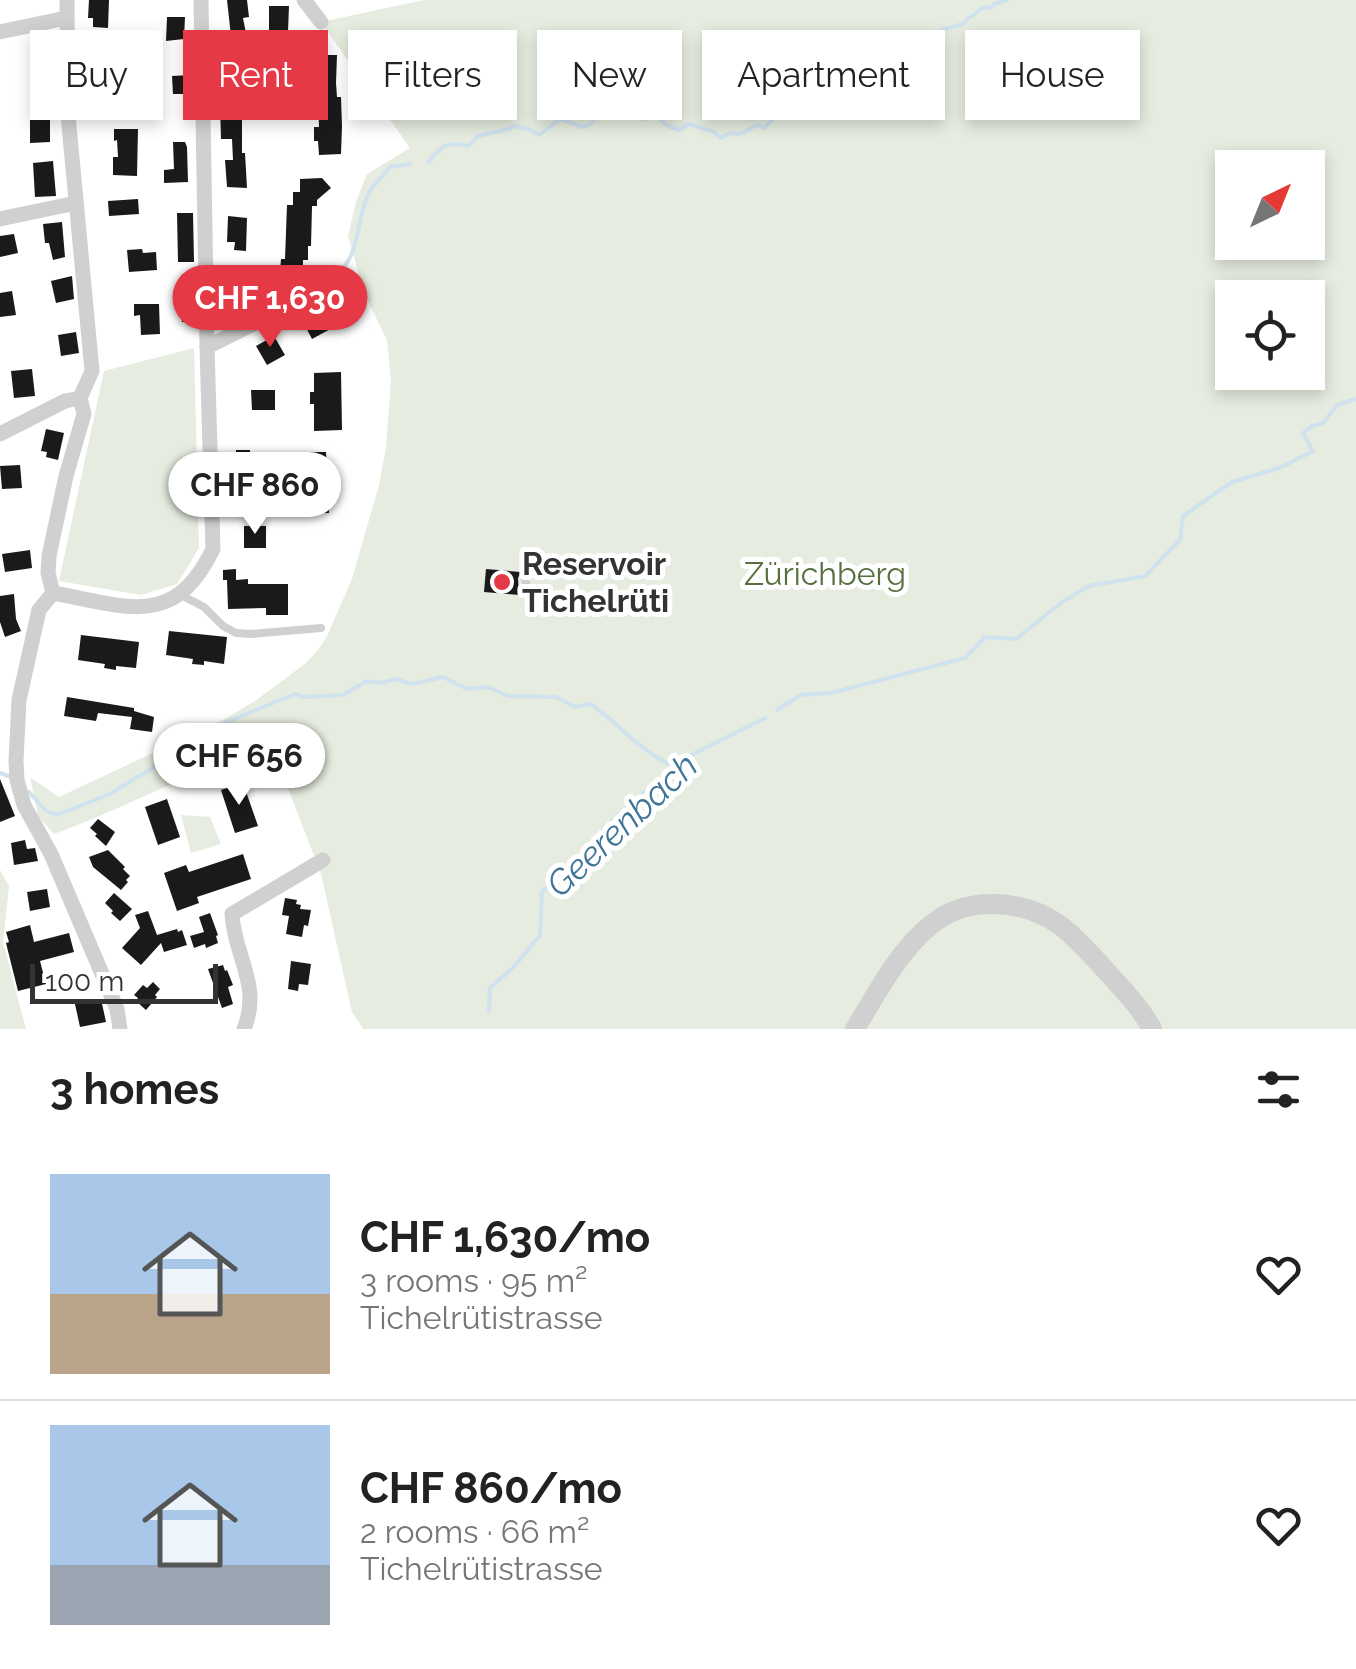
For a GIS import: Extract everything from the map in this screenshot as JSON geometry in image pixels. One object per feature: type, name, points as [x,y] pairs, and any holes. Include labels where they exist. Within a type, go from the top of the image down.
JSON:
[{"type":"street","points":[[54,593],[48,573],[50,556],[66,476],[84,414],[80,398],[92,371],[68,115],[66,0]]},
{"type":"street","points":[[54,593],[133,607],[160,604],[181,594],[200,574],[212,549],[201,0]]},
{"type":"street","points":[[304,0],[321,22]]},
{"type":"street","points":[[0,32],[66,18]]},
{"type":"street","points":[[0,220],[76,203]]},
{"type":"street","points":[[207,347],[311,295]]},
{"type":"street","points":[[0,434],[65,400],[80,398]]},
{"type":"street","points":[[54,593],[40,610],[19,700],[18,780],[24,805],[51,854],[117,1009],[120,1029]]},
{"type":"street","points":[[244,1029],[251,991],[232,914],[323,860]]},
{"type":"street","points":[[855,1029],[889,974],[924,930],[959,909],[991,904],[1032,911],[1062,928],[1128,994],[1152,1029]]},
{"type":"lane","points":[[525,580],[533,612]]},
{"type":"lane","points":[[181,594],[236,633],[321,628]]},
{"type":"green space","name":"Zürichberg","points":[[424,0],[1356,0],[1356,1029],[363,1029],[352,1012],[321,874],[270,741],[54,834],[38,816],[30,777],[59,797],[221,721],[255,701],[319,649],[352,579],[386,448],[391,381],[387,340],[365,295],[348,236],[356,202],[367,174],[410,148],[390,120],[517,120],[517,30],[348,30],[348,60],[321,22]]},
{"type":"green space","points":[[194,348],[199,548],[177,584],[141,595],[59,581],[104,371]]},
{"type":"green space","points":[[181,815],[210,817],[221,844],[191,853]]},
{"type":"green space","points":[[0,870],[9,886],[3,942],[26,1029],[0,1029]]},
{"type":"building","points":[[89,0],[109,0],[108,28],[93,27],[93,18],[88,18]]},
{"type":"building","points":[[227,0],[247,0],[245,30],[230,30]]},
{"type":"building","points":[[269,6],[289,6],[288,30],[269,30]]},
{"type":"building","points":[[167,17],[185,17],[183,39],[166,41]]},
{"type":"building","points":[[328,55],[337,55],[341,154],[319,155],[314,127],[319,127],[319,120],[328,120]]},
{"type":"building","points":[[183,75],[183,94],[173,94],[172,76]]},
{"type":"building","points":[[30,120],[50,120],[50,142],[30,143]]},
{"type":"building","points":[[220,120],[242,120],[247,188],[227,187],[225,160],[233,160],[232,139],[221,139]]},
{"type":"building","points":[[114,129],[138,129],[137,176],[113,175],[113,157],[118,157]]},
{"type":"building","points":[[173,142],[185,142],[187,147],[188,182],[164,183],[164,170],[174,169]]},
{"type":"building","points":[[53,161],[56,196],[35,197],[33,163]]},
{"type":"building","points":[[322,178],[331,188],[317,200],[317,206],[312,206],[311,246],[308,260],[303,260],[303,273],[297,273],[296,290],[276,289],[276,272],[280,272],[281,259],[285,259],[287,205],[293,205],[293,192],[300,192],[300,179]]},
{"type":"building","points":[[138,199],[139,214],[109,216],[108,201]]},
{"type":"building","points":[[177,213],[193,213],[194,262],[178,262]]},
{"type":"building","points":[[228,216],[247,218],[246,251],[234,250],[235,242],[227,242]]},
{"type":"building","points":[[62,222],[65,257],[53,260],[49,243],[45,243],[43,224]]},
{"type":"building","points":[[14,234],[18,253],[0,257],[0,236]]},
{"type":"building","points":[[142,249],[143,253],[156,252],[157,270],[129,272],[127,250]]},
{"type":"building","points":[[72,276],[74,299],[56,303],[51,281]]},
{"type":"building","points":[[228,276],[245,276],[246,305],[236,305],[236,298],[229,299]]},
{"type":"building","points":[[12,291],[16,315],[0,317],[0,293]]},
{"type":"building","points":[[195,298],[195,321],[182,322],[180,299]]},
{"type":"building","points":[[134,304],[159,304],[160,334],[141,335],[140,315],[134,316]]},
{"type":"building","points":[[323,306],[334,327],[312,339],[301,318]]},
{"type":"building","points":[[76,332],[79,353],[61,356],[58,335]]},
{"type":"building","points":[[274,336],[285,355],[267,365],[256,346]]},
{"type":"building","points":[[32,369],[35,396],[14,398],[11,371]]},
{"type":"building","points":[[341,372],[342,430],[314,431],[310,392],[314,392],[314,373]]},
{"type":"building","points":[[251,390],[275,390],[275,410],[252,410]]},
{"type":"building","points":[[46,429],[64,433],[58,460],[41,451]]},
{"type":"building","points":[[236,450],[250,450],[250,458],[263,458],[264,491],[241,491],[241,462],[236,462]]},
{"type":"building","points":[[302,452],[326,452],[329,513],[302,513],[297,473],[302,473]]},
{"type":"building","points":[[20,465],[22,488],[2,489],[0,466]]},
{"type":"building","points":[[244,526],[266,526],[266,548],[244,548]]},
{"type":"building","points":[[30,550],[32,568],[5,572],[2,554]]},
{"type":"building","points":[[236,569],[236,580],[248,579],[248,584],[288,584],[288,615],[266,615],[266,608],[228,609],[223,570]]},
{"type":"building","name":"Reservoir Tichelrüti","points":[[486,569],[521,572],[519,595],[484,592]]},
{"type":"building","points":[[14,594],[21,631],[5,637],[0,622],[0,596]]},
{"type":"building","points":[[169,631],[227,637],[224,664],[192,664],[193,659],[166,655]]},
{"type":"building","points":[[81,635],[139,642],[136,668],[116,666],[116,670],[104,668],[105,664],[78,660]]},
{"type":"building","points":[[67,697],[134,708],[154,717],[152,732],[130,729],[132,717],[98,713],[96,721],[64,716]]},
{"type":"building","points":[[0,779],[15,816],[0,822]]},
{"type":"building","points":[[243,783],[258,826],[235,833],[221,790]]},
{"type":"building","points":[[167,799],[180,837],[158,845],[145,807]]},
{"type":"building","points":[[98,819],[115,832],[106,846],[90,828]]},
{"type":"building","points":[[25,840],[27,849],[35,848],[38,861],[14,865],[11,843]]},
{"type":"building","points":[[108,850],[130,876],[121,890],[93,867],[89,857]]},
{"type":"building","points":[[243,854],[251,879],[197,897],[199,903],[177,911],[164,873],[186,865],[189,872]]},
{"type":"building","points":[[47,889],[50,907],[30,911],[27,892]]},
{"type":"building","points":[[114,893],[132,909],[120,921],[105,903]]},
{"type":"building","points":[[285,898],[297,900],[300,909],[311,910],[302,937],[286,934],[289,916],[282,915]]},
{"type":"building","points":[[148,911],[157,935],[182,930],[187,945],[164,952],[161,943],[141,965],[122,948],[140,928],[135,915]]},
{"type":"building","points":[[210,913],[218,943],[194,948],[190,936],[204,932],[199,917]]},
{"type":"building","points":[[30,925],[34,942],[69,933],[74,952],[40,961],[46,984],[18,991],[6,932]]},
{"type":"building","points":[[291,961],[311,964],[308,985],[299,984],[298,991],[288,989]]},
{"type":"building","points":[[223,965],[233,985],[228,987],[233,1004],[222,1008],[208,969]]},
{"type":"building","points":[[153,982],[160,989],[146,1010],[134,995],[143,985],[147,988]]},
{"type":"building","points":[[101,999],[106,1022],[80,1027],[75,1004]]},
{"type":"waterway","points":[[428,162],[445,146],[468,146],[478,136],[513,126],[539,135],[560,119],[582,127],[591,124],[598,113],[646,119],[653,114],[679,130],[689,124],[721,138],[757,125],[765,128],[786,102],[797,101],[801,94],[818,96],[826,102],[842,100],[886,73],[942,30],[963,24],[981,8],[1007,0]]},
{"type":"waterway","points":[[333,277],[343,269],[354,249],[370,191],[390,167],[410,164]]},
{"type":"waterway","name":"Geerenbach","points":[[777,710],[801,695],[831,693],[965,658],[985,637],[1016,639],[1089,586],[1145,576],[1180,540],[1183,516],[1232,482],[1282,467],[1313,451],[1303,433],[1323,423],[1337,405],[1356,399]]},
{"type":"waterway","points":[[29,792],[45,810],[57,815],[110,794],[227,722],[295,694],[343,695],[367,681],[395,679],[412,684],[443,677],[467,689],[488,687],[508,696],[556,697],[575,707],[591,704],[658,758],[669,764],[683,759]]},
{"type":"waterway","name":"Geerenbach","points":[[489,1011],[490,988],[514,967],[540,935],[542,892],[617,816],[683,759],[765,718]]},
{"type":"waterway","points":[[0,773],[11,777]]},
{"type":"place","name":"Reservoir Tichelrüti","points":[[502,582]]}]
